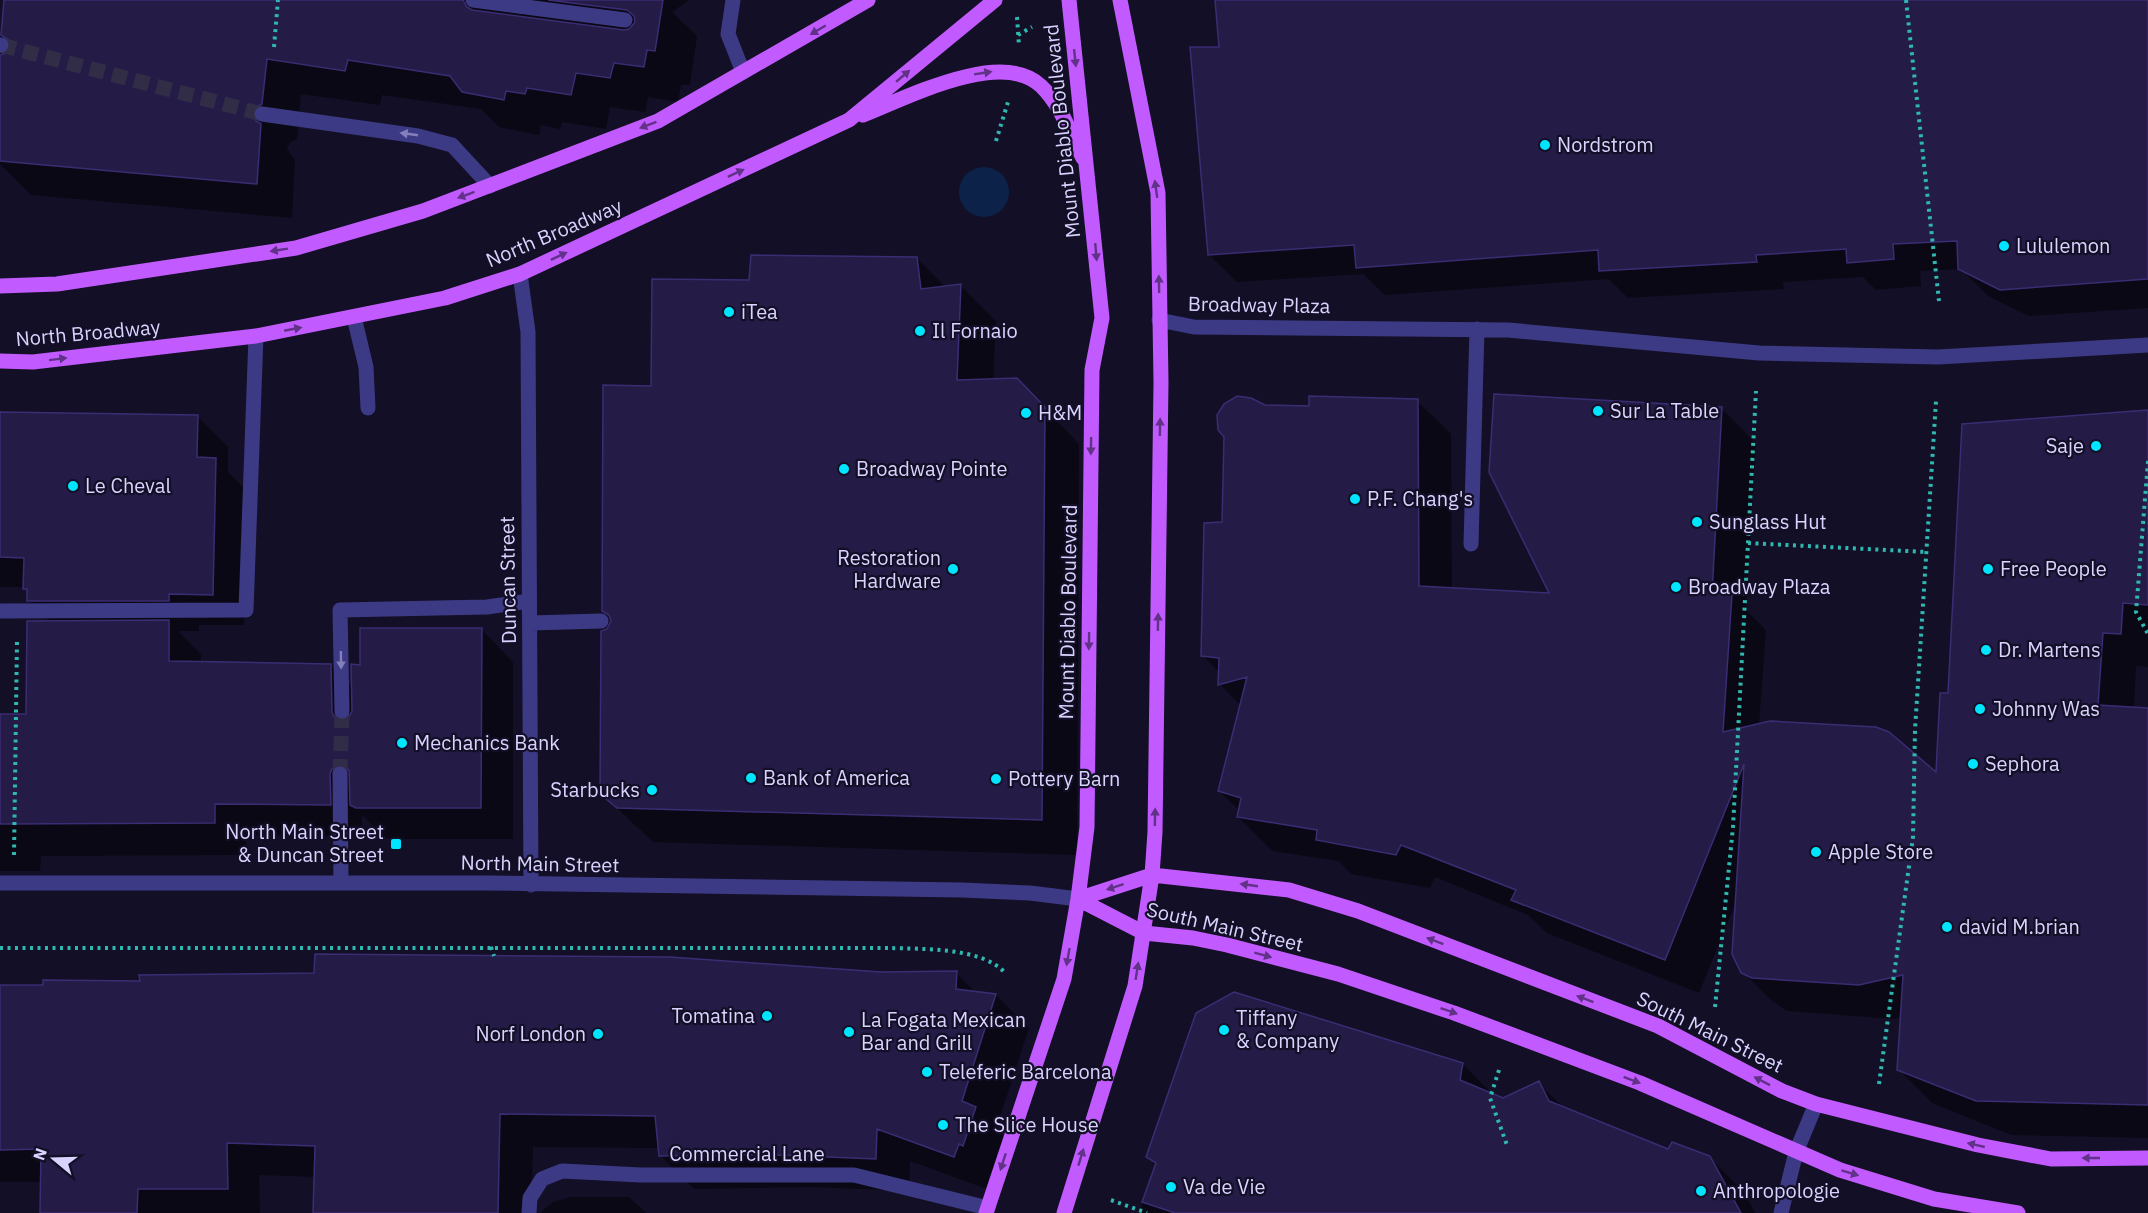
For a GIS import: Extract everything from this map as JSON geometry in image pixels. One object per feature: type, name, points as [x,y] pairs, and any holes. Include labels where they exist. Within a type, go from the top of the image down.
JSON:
[{"type":"main road","points":[[0,286],[57,284],[296,248],[423,211],[658,121],[868,0]]},
{"type":"main road","name":"North Broadway","points":[[0,361],[33,362],[256,336],[445,298],[520,274],[849,120],[995,0]]},
{"type":"main road","name":"Mount Diablo Boulevard","points":[[987,1210],[1064,979],[1078,899],[1087,827],[1092,370],[1102,318],[1069,0]]},
{"type":"main road","points":[[1064,1213],[1135,986],[1152,875],[1161,405],[1158,193],[1120,0]]},
{"type":"main road","points":[[849,120],[956,78],[1003,71],[1040,85],[1055,103],[1088,168]]},
{"type":"main road","name":"South Main Street","points":[[1078,899],[1152,875],[1289,890],[1358,911],[1659,1026],[1782,1091],[1816,1104],[1978,1146],[2051,1159],[2148,1158]]},
{"type":"main road","name":"South Main Street","points":[[1078,899],[1144,933],[1193,938],[1227,945],[1338,974],[1444,1009],[1640,1083],[1840,1170],[1934,1199],[2018,1213]]},
{"type":"street","points":[[473,0],[625,20]]},
{"type":"street","points":[[732,0],[728,34],[743,72]]},
{"type":"street","points":[[262,114],[418,136],[452,145],[490,186]]},
{"type":"street","name":"Duncan Street","points":[[520,274],[528,332],[531,885]]},
{"type":"street","points":[[354,317],[366,367],[368,408]]},
{"type":"street","name":"Broadway Plaza","points":[[1159,320],[1194,327],[1477,329],[1759,352],[1887,356],[1938,357],[2148,345]]},
{"type":"street","points":[[1471,544],[1477,329]]},
{"type":"street","points":[[0,611],[246,610],[256,336]]},
{"type":"street","points":[[342,711],[340,610],[487,607],[529,601]]},
{"type":"street","points":[[530,623],[602,621]]},
{"type":"street","points":[[340,774],[341,884]]},
{"type":"street","name":"North Main Street","points":[[7,883],[531,885],[962,890],[1030,893],[1078,899]]},
{"type":"street","points":[[1781,1213],[1796,1152],[1816,1104]]},
{"type":"street","name":"Commercial Lane","points":[[529,1213],[530,1198],[542,1179],[562,1171],[641,1175],[854,1175],[987,1210]]},
{"type":"path","points":[[274,47],[278,0]]},
{"type":"path","points":[[1906,0],[1939,301]]},
{"type":"path","points":[[1017,17],[1020,58]]},
{"type":"path","points":[[1018,35],[1032,27]]},
{"type":"path","points":[[996,141],[1009,99]]},
{"type":"path","points":[[1715,1007],[1733,827],[1756,391]]},
{"type":"path","points":[[1879,1084],[1900,918],[1913,837],[1915,730],[1936,401]]},
{"type":"path","points":[[2148,460],[2136,612],[2148,634]]},
{"type":"path","points":[[1748,543],[1926,552]]},
{"type":"path","points":[[7,883],[18,611]]},
{"type":"path","points":[[0,948],[491,947],[944,950],[997,964],[1005,973]]},
{"type":"path","points":[[491,947],[494,956]]},
{"type":"path","points":[[1499,1070],[1490,1098],[1508,1148]]},
{"type":"path","points":[[1111,1200],[1147,1213]]},
{"type":"water","points":[[984,167],[998,171],[1005,178],[1009,192],[1005,206],[998,213],[984,217],[970,213],[963,206],[959,192],[963,178],[970,171]]},
{"type":"building","points":[[4,0],[463,0],[472,10],[624,30],[629,29],[635,22],[634,16],[627,10],[548,0],[663,0],[655,51],[647,50],[644,67],[614,63],[610,78],[576,73],[571,95],[527,88],[525,94],[506,91],[504,100],[462,92],[450,76],[348,60],[345,71],[267,59],[262,104],[252,113],[256,121],[261,124],[257,184],[0,161],[0,55],[6,53],[11,46],[9,40],[1,35]]},
{"type":"building","name":"Nordstrom","points":[[1215,0],[2148,0],[2148,279],[2000,290],[1958,269],[1957,241],[1893,244],[1894,259],[1847,263],[1846,249],[1756,255],[1757,262],[1599,271],[1598,250],[1356,268],[1354,245],[1208,255],[1190,47],[1219,47]]},
{"type":"building","points":[[751,255],[917,257],[921,289],[961,284],[957,380],[1017,378],[1045,407],[1042,820],[617,808],[600,794],[601,631],[607,629],[611,621],[609,615],[602,611],[603,385],[651,386],[652,279],[749,280]]},
{"type":"building","points":[[1494,394],[1722,407],[1712,594],[1732,594],[1723,732],[1770,721],[1876,727],[1889,732],[1936,772],[1940,693],[1948,693],[1962,424],[2148,410],[2148,605],[2123,603],[2121,634],[2103,633],[2098,705],[2148,708],[2148,1105],[1976,1101],[1897,1070],[1903,975],[1859,985],[1752,978],[1741,973],[1732,954],[1744,764],[1665,960],[1511,900],[1516,890],[1401,845],[1396,855],[1316,840],[1317,830],[1237,817],[1241,798],[1218,791],[1247,677],[1218,685],[1219,658],[1201,656],[1204,523],[1222,522],[1224,437],[1218,430],[1217,415],[1224,404],[1237,396],[1251,398],[1265,405],[1309,406],[1309,396],[1418,399],[1419,586],[1549,593],[1489,472]]},
{"type":"building","points":[[0,412],[198,415],[197,457],[216,458],[213,595],[169,594],[169,601],[27,601],[27,589],[23,589],[24,558],[0,557]]},
{"type":"building","points":[[169,620],[169,661],[331,664],[332,712],[334,717],[342,721],[348,719],[352,711],[351,664],[360,665],[360,628],[482,628],[481,808],[356,808],[350,805],[349,770],[339,764],[332,769],[330,774],[331,805],[215,804],[215,823],[0,824],[0,714],[26,714],[27,621]]},
{"type":"building","points":[[315,954],[670,957],[881,972],[957,971],[956,989],[996,994],[962,1101],[976,1107],[963,1146],[959,1144],[954,1157],[877,1129],[876,1159],[778,1155],[659,1156],[655,1116],[500,1114],[498,1213],[313,1213],[315,1146],[227,1143],[228,1189],[138,1189],[137,1213],[40,1213],[41,1149],[0,1150],[0,985],[43,985],[43,980],[140,981],[139,975],[314,973]]},
{"type":"building","points":[[1234,992],[1463,1063],[1460,1080],[1503,1098],[1539,1081],[1549,1101],[1668,1149],[1672,1142],[1710,1156],[1741,1213],[1175,1213],[1142,1202],[1156,1163],[1146,1157],[1196,1013]]},
{"type":"tunnel","points":[[1,45],[262,114]]},
{"type":"tunnel","points":[[340,774],[342,711]]},
{"type":"place","name":"Nordstrom","points":[[1545,145]]},
{"type":"place","name":"Lululemon","points":[[2004,246]]},
{"type":"place","name":"iTea","points":[[729,312]]},
{"type":"place","name":"Il Fornaio","points":[[920,331]]},
{"type":"place","name":"Sur La Table","points":[[1598,411]]},
{"type":"place","name":"H&M","points":[[1026,413]]},
{"type":"place","name":"Saje","points":[[2096,446]]},
{"type":"place","name":"Broadway Pointe","points":[[844,469]]},
{"type":"place","name":"Le Cheval","points":[[73,486]]},
{"type":"place","name":"P.F. Chang's","points":[[1355,499]]},
{"type":"place","name":"Sunglass Hut","points":[[1697,522]]},
{"type":"place","name":"Restoration Hardware","points":[[953,569]]},
{"type":"place","name":"Free People","points":[[1988,569]]},
{"type":"place","name":"Broadway Plaza","points":[[1676,587]]},
{"type":"place","name":"Dr. Martens","points":[[1986,650]]},
{"type":"place","name":"Johnny Was","points":[[1980,709]]},
{"type":"place","name":"Mechanics Bank","points":[[402,743]]},
{"type":"place","name":"Sephora","points":[[1973,764]]},
{"type":"place","name":"Bank of America","points":[[751,778]]},
{"type":"place","name":"Pottery Barn","points":[[996,779]]},
{"type":"place","name":"Starbucks","points":[[652,790]]},
{"type":"place","name":"North Main Street & Duncan Street","points":[[396,844]]},
{"type":"place","name":"Apple Store","points":[[1816,852]]},
{"type":"place","name":"david M.brian","points":[[1947,927]]},
{"type":"place","name":"Tomatina","points":[[767,1016]]},
{"type":"place","name":"Tiffany & Company","points":[[1224,1030]]},
{"type":"place","name":"La Fogata Mexican Bar and Grill","points":[[849,1032]]},
{"type":"place","name":"Norf London","points":[[598,1034]]},
{"type":"place","name":"Teleferic Barcelona","points":[[927,1072]]},
{"type":"place","name":"The Slice House","points":[[943,1125]]},
{"type":"place","name":"Va de Vie","points":[[1171,1187]]},
{"type":"place","name":"Anthropologie","points":[[1701,1191]]}]
